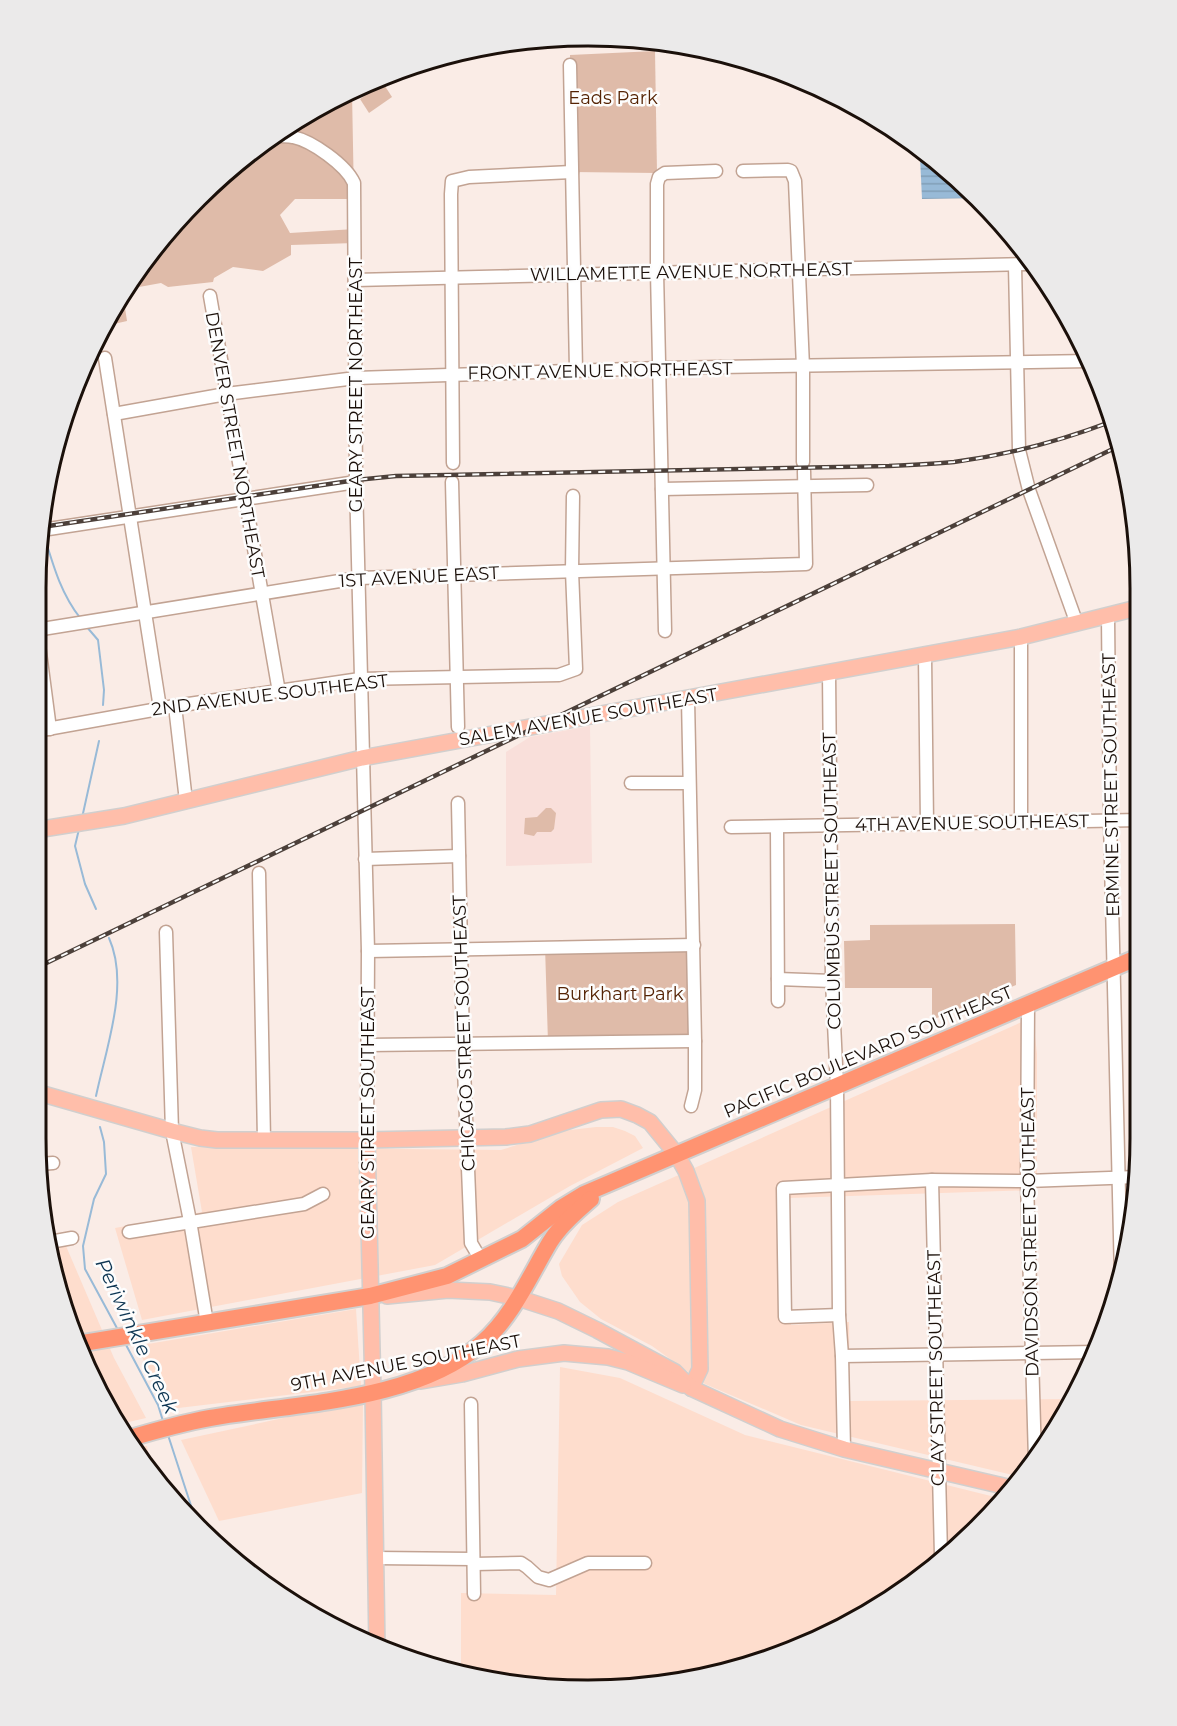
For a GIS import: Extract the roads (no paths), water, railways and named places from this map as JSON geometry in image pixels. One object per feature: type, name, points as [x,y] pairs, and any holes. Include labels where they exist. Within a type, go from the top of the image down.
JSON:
[{"type":"highway","name":"PACIFIC BOULEVARD SOUTHEAST","points":[[87,1342],[370,1296],[447,1276],[522,1239],[569,1203],[610,1183],[1130,961]]},
{"type":"highway","name":"PACIFIC BOULEVARD SOUTHEAST","points":[[409,1383],[457,1361],[481,1344],[499,1326],[552,1240],[576,1212],[610,1183]]},
{"type":"highway","name":"9TH AVENUE SOUTHEAST","points":[[136,1436],[209,1418],[374,1392],[409,1383]]},
{"type":"main road","name":"SALEM AVENUE SOUTHEAST","points":[[46,829],[124,816],[362,758],[925,656],[1021,637],[1130,610]]},
{"type":"main road","points":[[46,1095],[200,1138],[367,1140],[530,1134],[601,1110],[621,1109],[650,1122],[677,1155],[686,1171],[697,1201],[700,1369],[691,1388]]},
{"type":"main road","name":"GEARY STREET SOUTHEAST","points":[[367,1140],[374,1392],[377,1636]]},
{"type":"main road","points":[[370,1296],[396,1296],[448,1290],[490,1292],[518,1298],[558,1311],[597,1330],[675,1372],[691,1388],[780,1430],[844,1449],[1003,1486]]},
{"type":"main road","name":"9TH AVENUE SOUTHEAST","points":[[409,1383],[462,1374],[518,1359],[564,1353],[608,1357],[628,1362],[691,1388]]},
{"type":"street","points":[[570,65],[576,370]]},
{"type":"street","name":"GEARY STREET NORTHEAST","points":[[289,137],[294,137],[327,154],[352,177],[358,578]]},
{"type":"street","points":[[743,171],[782,169],[791,171],[795,180],[803,367],[804,487]]},
{"type":"street","points":[[665,631],[657,184],[659,177],[665,173],[716,171]]},
{"type":"street","points":[[453,463],[452,181],[470,177],[572,172]]},
{"type":"street","points":[[1021,264],[1017,363],[1018,450],[1029,490],[1077,624]]},
{"type":"street","name":"WILLAMETTE AVENUE NORTHEAST","points":[[355,280],[1021,264]]},
{"type":"street","name":"DENVER STREET NORTHEAST","points":[[210,296],[279,692]]},
{"type":"street","points":[[105,358],[160,708]]},
{"type":"street","name":"FRONT AVENUE NORTHEAST","points":[[114,414],[226,394],[356,378],[660,368],[1080,361]]},
{"type":"street","points":[[50,529],[356,479]]},
{"type":"street","points":[[453,482],[458,727]]},
{"type":"street","points":[[662,489],[867,485]]},
{"type":"street","name":"1ST AVENUE EAST","points":[[46,629],[358,578],[806,564],[804,487]]},
{"type":"street","points":[[572,571],[573,496]]},
{"type":"street","points":[[50,524],[130,514]]},
{"type":"street","name":"2ND AVENUE SOUTHEAST","points":[[46,730],[160,708],[360,679],[559,675],[576,669],[572,571]]},
{"type":"street","name":"GEARY STREET SOUTHEAST","points":[[358,578],[368,951],[367,1140]]},
{"type":"street","name":"ERMINE STREET SOUTHEAST","points":[[1108,616],[1119,1246]]},
{"type":"street","points":[[1021,637],[1021,822]]},
{"type":"street","points":[[925,656],[927,825]]},
{"type":"street","name":"COLUMBUS STREET SOUTHEAST","points":[[829,673],[832,981],[837,1086],[839,1315],[844,1449]]},
{"type":"street","points":[[46,699],[50,729]]},
{"type":"street","points":[[688,699],[695,1041],[695,1090],[691,1106]]},
{"type":"street","points":[[175,706],[186,801]]},
{"type":"street","points":[[631,783],[689,783]]},
{"type":"street","name":"CHICAGO STREET SOUTHEAST","points":[[458,803],[463,1044],[471,1243],[481,1260]]},
{"type":"street","name":"4TH AVENUE SOUTHEAST","points":[[731,827],[777,828],[1130,820]]},
{"type":"street","points":[[777,828],[778,1001]]},
{"type":"street","points":[[365,859],[459,856]]},
{"type":"street","points":[[259,873],[264,1140]]},
{"type":"street","points":[[166,932],[172,1131],[207,1323]]},
{"type":"street","points":[[368,951],[694,945]]},
{"type":"street","points":[[778,979],[832,981]]},
{"type":"street","name":"DAVIDSON STREET SOUTHEAST","points":[[1028,1004],[1027,1180],[1035,1445]]},
{"type":"street","points":[[367,1045],[695,1041]]},
{"type":"street","points":[[47,1163],[53,1162]]},
{"type":"street","points":[[839,1315],[785,1317],[783,1188],[932,1180],[1129,1177]]},
{"type":"street","name":"CLAY STREET SOUTHEAST","points":[[932,1180],[941,1549]]},
{"type":"street","points":[[129,1232],[304,1204],[323,1194]]},
{"type":"street","points":[[57,1241],[72,1238]]},
{"type":"street","points":[[842,1356],[1086,1352]]},
{"type":"street","points":[[471,1404],[474,1594]]},
{"type":"street","points":[[375,1558],[521,1563],[538,1577],[549,1580],[588,1563],[645,1563]]},
{"type":"water","points":[[920,161],[965,198],[922,199]]},
{"type":"waterway","name":"Periwinkle Creek","points":[[48,549],[63,589],[81,619]]},
{"type":"waterway","name":"Periwinkle Creek","points":[[86,626],[98,640],[104,690],[103,705]]},
{"type":"waterway","name":"Periwinkle Creek","points":[[82,818],[99,741]]},
{"type":"waterway","name":"Periwinkle Creek","points":[[79,829],[75,846],[85,884],[96,909]]},
{"type":"waterway","name":"Periwinkle Creek","points":[[96,1096],[117,996],[115,956],[109,938]]},
{"type":"waterway","name":"Periwinkle Creek","points":[[100,1127],[104,1142],[106,1174],[94,1199],[83,1246],[85,1269],[118,1330]]},
{"type":"waterway","name":"Periwinkle Creek","points":[[125,1343],[158,1405],[163,1421]]},
{"type":"waterway","name":"Periwinkle Creek","points":[[168,1435],[191,1506]]},
{"type":"railway","points":[[50,526],[396,476],[889,466],[954,462],[1033,446],[1105,424]]},
{"type":"railway","points":[[46,963],[1112,449]]},
{"type":"park label","name":"Eads Park","points":[[613,98]]},
{"type":"park label","name":"Burkhart Park","points":[[620,994]]}]
